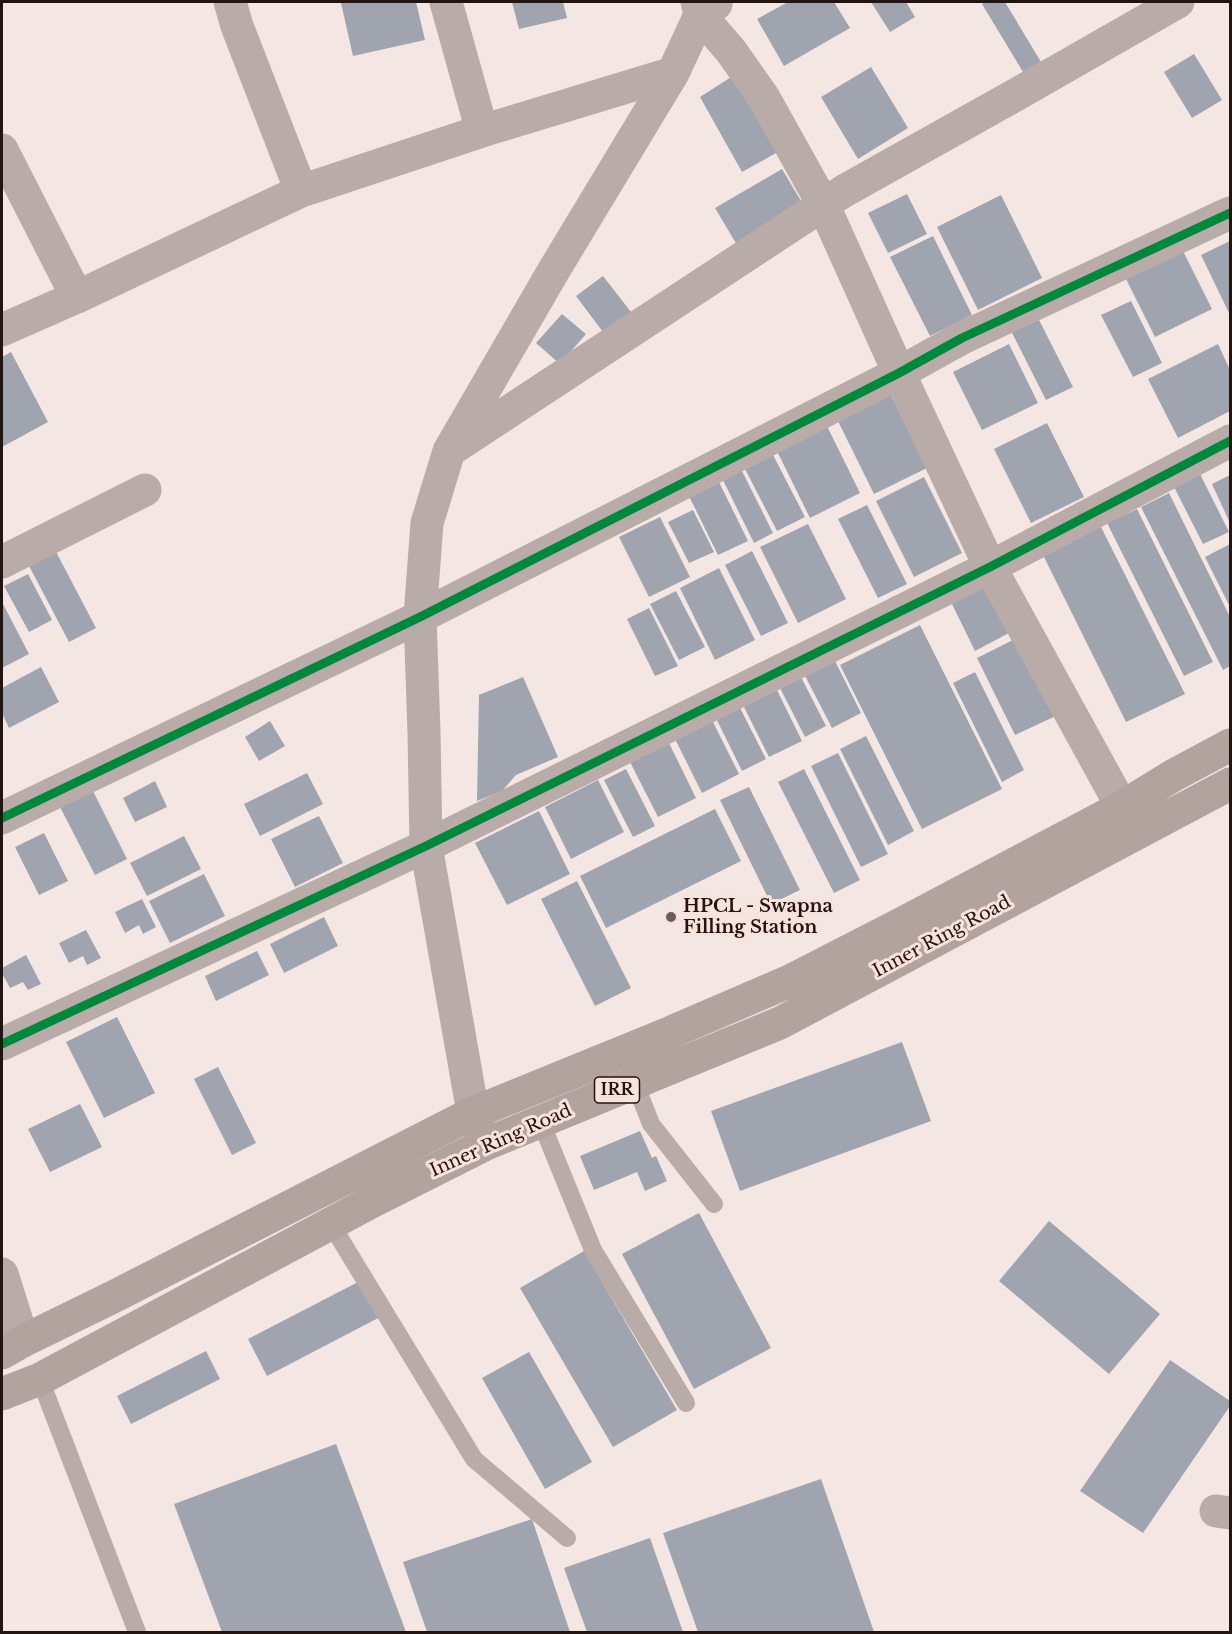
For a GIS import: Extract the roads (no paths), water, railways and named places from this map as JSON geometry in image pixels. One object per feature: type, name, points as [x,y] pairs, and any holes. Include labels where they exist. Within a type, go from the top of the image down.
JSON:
[{"type":"main road","name":"Inner Ring Road","points":[[12,1347],[472,1113],[790,981],[1122,807],[1174,775],[1230,745]]},
{"type":"main road","name":"Inner Ring Road","points":[[2,1394],[40,1379],[486,1144],[780,1023],[1230,784]]},
{"type":"street","points":[[230,2],[237,26],[301,191]]},
{"type":"street","points":[[446,2],[482,131]]},
{"type":"street","points":[[449,451],[823,204],[1178,2]]},
{"type":"street","points":[[705,6],[731,51],[764,98],[823,204],[990,567],[1122,807]]},
{"type":"street","points":[[486,1144],[472,1113],[426,846],[420,617],[427,523],[449,451],[554,270],[673,73],[705,6]]},
{"type":"street","points":[[2,330],[301,191],[482,131],[673,73]]},
{"type":"street","points":[[2,150],[77,297]]},
{"type":"street","points":[[2,818],[420,617],[899,373],[962,338],[1230,213]]},
{"type":"street","points":[[2,1044],[426,846],[990,567],[1230,441]]},
{"type":"street","points":[[2,562],[145,490]]},
{"type":"street","points":[[2,1274],[12,1347]]},
{"type":"lane","points":[[635,1083],[651,1124],[714,1204]]},
{"type":"lane","points":[[541,1122],[593,1250],[686,1403]]},
{"type":"lane","points":[[331,1224],[474,1460],[567,1538]]},
{"type":"lane","points":[[40,1379],[137,1632]]},
{"type":"place","name":"HPCL - Swapna Filling Station","points":[[671,917]]}]
